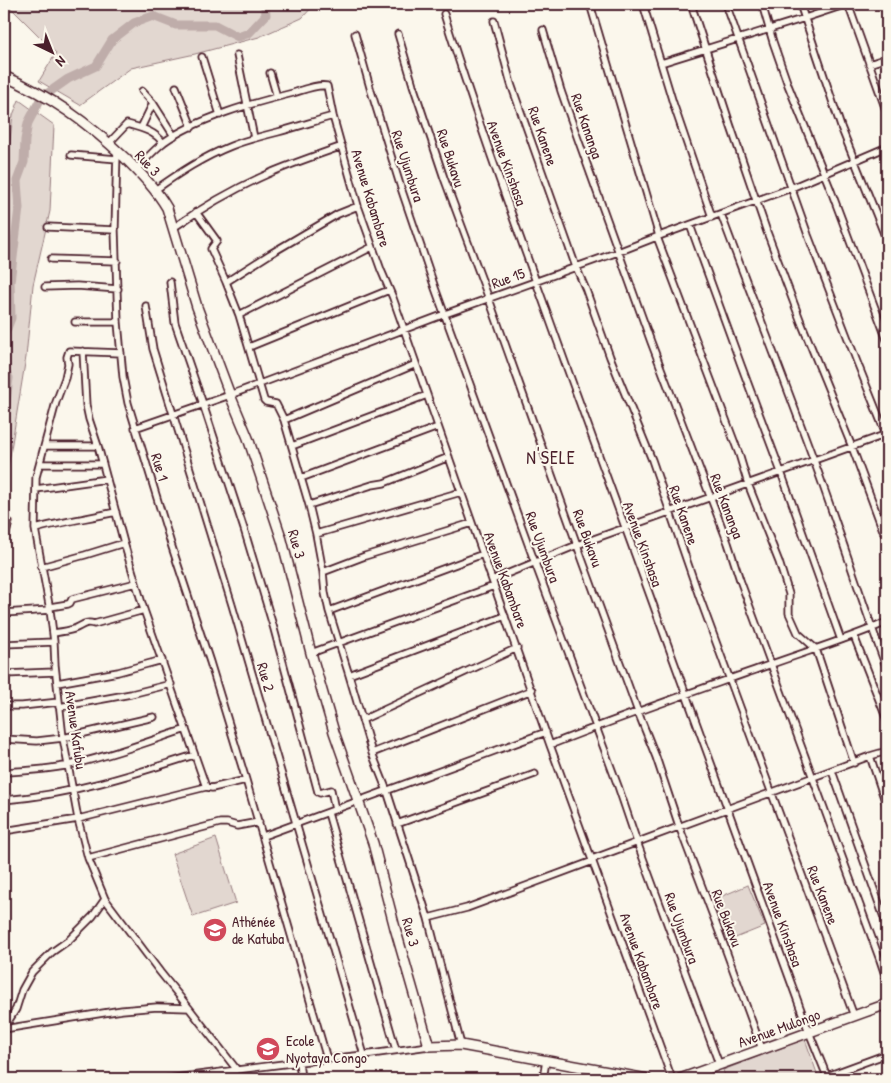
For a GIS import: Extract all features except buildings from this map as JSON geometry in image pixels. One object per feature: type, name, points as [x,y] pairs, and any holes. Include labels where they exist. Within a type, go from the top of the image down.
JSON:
[{"type":"street","points":[[590,4],[658,236],[739,454],[748,484],[779,562],[789,594],[789,613],[798,633],[816,649],[854,763]]},
{"type":"street","points":[[643,4],[673,103],[712,217]]},
{"type":"street","points":[[691,4],[756,200],[887,541]]},
{"type":"street","points":[[311,653],[493,583],[577,545],[887,435],[808,235],[726,4]]},
{"type":"street","points":[[762,4],[782,67],[887,340]]},
{"type":"street","points":[[800,4],[832,100],[887,241]]},
{"type":"street","points":[[661,63],[848,4],[887,113]]},
{"type":"street","name":"Avenue Kinshasa","points":[[444,14],[468,90],[654,611],[809,1032],[828,1078]]},
{"type":"street","name":"Rue Kanene","points":[[494,21],[511,84],[576,266],[610,357],[649,452],[699,596],[854,1016]]},
{"type":"street","name":"Rue Kananga","points":[[543,30],[561,91],[618,252],[728,543],[880,960],[887,991]]},
{"type":"street","name":"Rue Ujumbura","points":[[356,34],[371,91],[401,188],[456,347],[720,1064]]},
{"type":"street","name":"Rue Bukavu","points":[[398,34],[413,86],[444,178],[762,1049]]},
{"type":"street","points":[[237,55],[254,138]]},
{"type":"street","points":[[202,58],[220,115]]},
{"type":"street","points":[[869,64],[887,58]]},
{"type":"street","points":[[136,169],[163,143],[174,136],[220,115],[277,97],[270,73]]},
{"type":"street","name":"Rue 3","points":[[4,76],[50,99],[91,128],[109,143],[117,155],[136,169],[155,190],[167,208],[197,307],[248,438],[282,540],[311,653],[334,732],[373,843],[429,1046]]},
{"type":"street","name":"Avenue Kabambare","points":[[277,97],[326,85],[358,206],[372,247],[404,330],[550,745],[672,1079]]},
{"type":"street","points":[[176,87],[192,127]]},
{"type":"street","points":[[142,90],[153,103],[174,136]]},
{"type":"street","points":[[141,128],[153,103]]},
{"type":"street","points":[[155,190],[182,171],[229,147],[333,116]]},
{"type":"street","points":[[109,143],[128,124],[157,136],[163,143]]},
{"type":"street","points":[[173,228],[196,212],[271,173],[342,146]]},
{"type":"street","name":"Rue 15","points":[[135,428],[230,395],[445,314],[791,188],[887,148]]},
{"type":"street","points":[[71,155],[117,155]]},
{"type":"street","name":"Rue 1","points":[[117,155],[115,230],[118,322],[120,353],[128,403],[259,822],[327,1059]]},
{"type":"street","points":[[226,282],[338,214],[358,206]]},
{"type":"street","points":[[196,212],[217,241],[211,250],[238,314],[264,400],[276,404],[284,420],[316,534],[329,611],[372,753],[387,791],[428,918],[461,1045]]},
{"type":"street","points":[[721,214],[814,460],[887,669]]},
{"type":"street","points":[[690,225],[841,640]]},
{"type":"street","points":[[48,228],[115,230]]},
{"type":"street","points":[[238,314],[372,247]]},
{"type":"street","points":[[51,259],[116,261]]},
{"type":"street","points":[[170,282],[175,323],[232,491],[274,629],[318,792],[331,790],[335,810]]},
{"type":"street","points":[[45,287],[77,286],[118,289]]},
{"type":"street","points":[[249,347],[389,290]]},
{"type":"street","name":"Rue 2","points":[[146,306],[153,349],[229,596],[364,1055]]},
{"type":"street","points":[[75,322],[118,322]]},
{"type":"street","name":"Avenue Kafubu","points":[[83,351],[69,351],[67,356],[68,364],[65,378],[56,402],[36,477],[35,529],[50,609],[63,738],[78,819],[88,858],[105,899],[237,1070]]},
{"type":"street","points":[[120,353],[83,351],[86,405],[144,610],[206,787]]},
{"type":"street","points":[[284,420],[416,364]]},
{"type":"street","points":[[292,446],[427,395]]},
{"type":"street","points":[[301,478],[438,427]]},
{"type":"street","points":[[45,446],[98,446]]},
{"type":"street","points":[[309,505],[384,483],[449,457]]},
{"type":"street","points":[[40,464],[103,464]]},
{"type":"street","points":[[36,489],[106,479]]},
{"type":"street","points":[[316,534],[461,492]]},
{"type":"street","points":[[35,529],[116,512]]},
{"type":"street","points":[[4,542],[9,522]]},
{"type":"street","points":[[323,572],[365,556],[472,522]]},
{"type":"street","points":[[41,566],[124,543]]},
{"type":"street","points":[[329,611],[483,554]]},
{"type":"street","points":[[4,613],[50,609],[70,603],[72,598],[136,583]]},
{"type":"street","points":[[53,633],[76,628],[88,622],[94,624],[144,610]]},
{"type":"street","points":[[349,675],[506,616]]},
{"type":"street","points":[[550,745],[686,694],[854,636],[887,622]]},
{"type":"street","points":[[854,636],[887,720]]},
{"type":"street","points":[[4,644],[54,642]]},
{"type":"street","points":[[362,720],[517,648]]},
{"type":"street","points":[[57,683],[118,672],[162,660]]},
{"type":"street","points":[[4,674],[56,672]]},
{"type":"street","points":[[4,706],[59,704],[131,694],[171,684]]},
{"type":"street","points":[[372,753],[532,690]]},
{"type":"street","points":[[4,739],[37,741],[63,738],[154,717]]},
{"type":"street","points":[[4,772],[68,766],[186,729]]},
{"type":"street","points":[[263,836],[546,732]]},
{"type":"street","points":[[428,918],[467,908],[727,808],[887,751]]},
{"type":"street","points":[[4,800],[26,798],[99,784],[194,755]]},
{"type":"street","points":[[870,756],[887,807]]},
{"type":"street","points":[[832,771],[887,926]]},
{"type":"street","points":[[397,824],[535,774]]},
{"type":"street","points":[[4,831],[78,819],[206,787],[212,788],[246,780]]},
{"type":"street","points":[[328,813],[396,1050]]},
{"type":"street","points":[[88,858],[220,823],[237,826],[259,822]]},
{"type":"street","points":[[4,1029],[16,1009],[22,990],[32,972],[93,916],[105,899]]},
{"type":"street","name":"Avenue Mulongo","points":[[680,1079],[887,1004]]},
{"type":"street","points":[[4,1029],[131,1009],[156,1007],[189,1008]]},
{"type":"street","points":[[167,1079],[429,1046],[461,1045],[647,1079]]},
{"type":"street","points":[[828,1078],[887,1054]]},
{"type":"street","points":[[543,1079],[546,1061]]},
{"type":"street","points":[[299,1062],[301,1079]]},
{"type":"shaded area","points":[[7,4],[315,4],[302,18],[259,37],[131,68],[80,105],[39,81],[56,53]]},
{"type":"shaded area","points":[[19,100],[54,125],[50,211],[33,285],[26,357],[4,492],[4,186],[13,115]]},
{"type":"shaded area","points":[[216,838],[236,903],[193,917],[172,854]]},
{"type":"shaded area","points":[[748,885],[765,926],[728,941],[713,900]]},
{"type":"shaded area","points":[[805,1039],[819,1079],[726,1079],[723,1070]]},
{"type":"waterway","points":[[4,336],[11,318],[10,282],[19,208],[17,181],[24,162],[28,123],[41,98],[68,79],[96,66],[112,40],[134,23],[153,16],[176,25],[215,25],[238,37],[249,33],[266,15],[265,6],[262,4]]},
{"type":"waterway","points":[[4,369],[9,378],[4,418]]},
{"type":"waterway","points":[[886,1015],[887,1023]]},
{"type":"place","name":"Athénée de Katuba","points":[[215,930]]},
{"type":"place","name":"Ecole Nyotaya Congo","points":[[268,1049]]},
{"type":"district","name":"N'SELE","points":[[551,457]]}]
